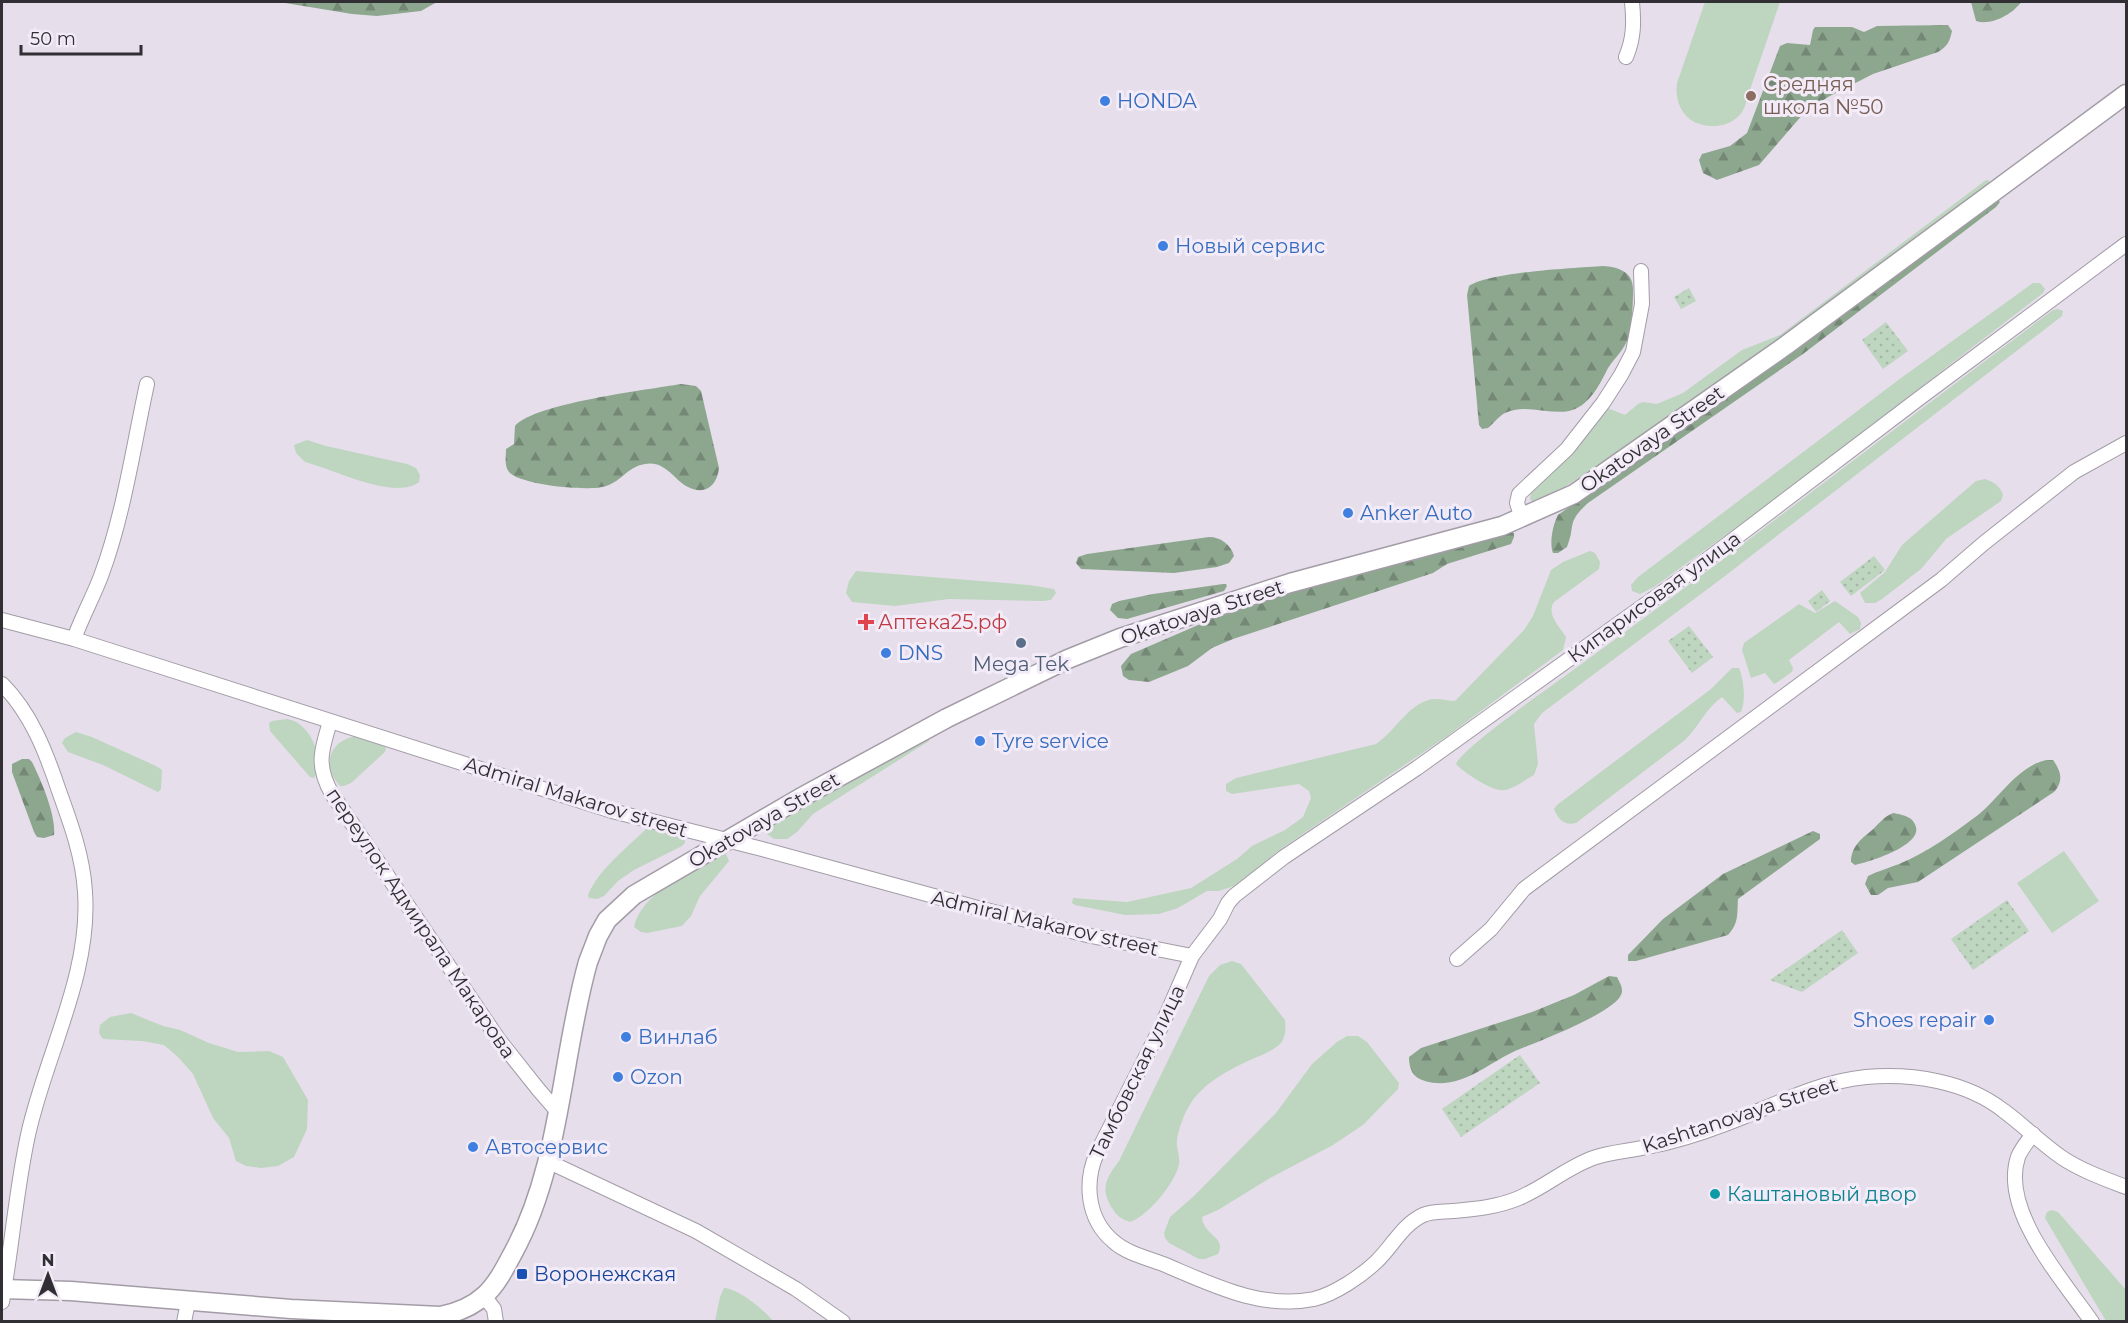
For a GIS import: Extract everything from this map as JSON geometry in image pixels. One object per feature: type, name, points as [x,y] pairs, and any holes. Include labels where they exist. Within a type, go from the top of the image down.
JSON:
[{"type":"main road","name":"Okatovaya Street","points":[[484,1296],[517,1246],[534,1210],[547,1161],[583,980],[598,936],[607,920],[634,895],[947,718],[1068,659],[1120,638],[1290,583],[1502,526],[1574,494],[1768,358],[2127,94]]},
{"type":"main road","points":[[2,1293],[71,1292],[291,1309],[440,1316],[462,1309],[484,1296]]},
{"type":"street","points":[[1626,57],[1632,42],[1634,21],[1632,2]]},
{"type":"street","name":"Кипарисовая улица","points":[[1192,956],[1234,896],[1284,857],[1417,768],[1688,574],[2127,244]]},
{"type":"street","points":[[1522,518],[1517,503],[1519,494],[1567,449],[1603,403],[1630,357],[1642,304],[1641,271]]},
{"type":"street","points":[[74,639],[101,576],[129,474],[147,384]]},
{"type":"street","points":[[1456,959],[1491,929],[1524,889],[1941,580],[2082,466],[2127,443]]},
{"type":"street","name":"Admiral Makarov street","points":[[2,620],[74,639],[612,811],[974,907],[1091,936],[1192,956]]},
{"type":"street","points":[[2,684],[11,693],[34,727],[53,771],[77,842],[86,895],[80,957],[71,998],[28,1134],[2,1293]]},
{"type":"street","name":"переулок Адмирала Макарова","points":[[330,722],[321,760],[324,779],[332,794],[501,1042],[537,1089],[557,1110]]},
{"type":"street","name":"Тамбовская улица","points":[[1099,1223],[1090,1202],[1088,1186],[1090,1168],[1162,1025],[1192,956]]},
{"type":"street","name":"Kashtanovaya Street","points":[[1099,1223],[1114,1242],[1134,1253],[1232,1292],[1268,1300],[1303,1300],[1325,1295],[1356,1277],[1376,1262],[1409,1224],[1424,1215],[1503,1204],[1533,1191],[1563,1172],[1593,1158],[1650,1147],[1726,1124],[1803,1091],[1828,1083],[1866,1077],[1912,1077],[1951,1085],[1988,1100],[2059,1155],[2075,1165],[2127,1187]]},
{"type":"street","points":[[2033,1134],[2019,1156],[2016,1171],[2016,1188],[2021,1207],[2043,1256],[2092,1322]]},
{"type":"street","points":[[547,1161],[696,1231],[796,1289],[843,1322]]},
{"type":"street","points":[[484,1296],[494,1309],[496,1322]]},
{"type":"street","points":[[184,1322],[188,1302]]},
{"type":"green space","points":[[279,2],[437,2],[421,11],[377,16]]},
{"type":"green space","points":[[1705,2],[1780,2],[1744,109],[1732,121],[1718,126],[1704,125],[1691,120],[1681,108],[1677,93],[1677,83]]},
{"type":"green space","points":[[1971,2],[2021,2],[2013,11],[2001,18],[1982,22],[1976,21]]},
{"type":"green space","points":[[1948,25],[1952,31],[1951,35],[1948,43],[1941,50],[1873,74],[1828,97],[1804,113],[1759,165],[1717,180],[1703,173],[1699,160],[1702,154],[1730,146],[1747,133],[1780,46],[1787,43],[1810,45],[1815,27],[1852,27],[1864,32],[1877,26]]},
{"type":"green space","points":[[1986,180],[1990,183],[1885,265],[1777,344],[1611,457],[1555,493],[1538,502],[1532,502],[1531,491],[1573,452],[1606,410],[1610,409],[1625,415],[1643,402],[1657,404],[1683,393],[1742,350],[1780,335]]},
{"type":"green space","points":[[1997,199],[2000,202],[1996,207],[1803,354],[1588,503],[1574,520],[1567,547],[1558,553],[1553,553],[1552,534],[1558,515]]},
{"type":"green space","points":[[1603,266],[1620,269],[1631,279],[1633,285],[1632,316],[1625,345],[1592,395],[1582,405],[1569,411],[1512,410],[1503,414],[1488,428],[1482,429],[1479,425],[1467,295],[1469,286],[1480,281],[1513,274]]},
{"type":"green space","points":[[2033,283],[2040,283],[2045,289],[2043,293],[1766,506],[1654,587],[1640,594],[1632,591],[1631,585],[1638,577],[1901,378]]},
{"type":"green space","points":[[1689,288],[1696,301],[1681,309],[1674,297]]},
{"type":"green space","points":[[2053,310],[2063,311],[2062,316],[1725,576],[1542,713],[1534,724],[1538,764],[1534,775],[1513,787],[1500,790],[1479,781],[1456,764],[1472,746],[1505,720],[1688,586]]},
{"type":"green space","points":[[1886,322],[1908,351],[1883,369],[1862,340]]},
{"type":"green space","points":[[681,384],[696,386],[701,391],[719,468],[713,484],[705,489],[688,487],[664,468],[652,464],[634,468],[616,481],[598,488],[540,484],[516,477],[507,470],[506,449],[514,444],[515,426],[526,418],[567,404]]},
{"type":"green space","points":[[307,440],[407,464],[416,468],[420,475],[419,482],[408,487],[380,486],[305,462],[296,453],[294,445]]},
{"type":"green space","points":[[1985,479],[2000,489],[2003,495],[2001,501],[1946,539],[1921,569],[1882,599],[1875,603],[1865,603],[1860,593],[1885,572],[1902,545],[1976,481]]},
{"type":"green space","points":[[1510,531],[1514,533],[1511,544],[1447,564],[1433,573],[1233,639],[1212,648],[1188,666],[1149,682],[1129,680],[1123,676],[1121,666],[1131,654],[1212,619],[1319,584]]},
{"type":"green space","points":[[1209,537],[1225,542],[1231,548],[1234,556],[1229,563],[1174,573],[1081,569],[1076,563],[1078,557],[1087,554]]},
{"type":"green space","points":[[1590,551],[1595,553],[1600,562],[1599,569],[1554,602],[1552,606],[1554,620],[1566,637],[1563,650],[1446,737],[1282,848],[1237,885],[1219,891],[1207,891],[1178,908],[1159,914],[1125,915],[1072,903],[1073,898],[1127,902],[1191,888],[1237,859],[1252,846],[1285,830],[1303,817],[1311,798],[1309,791],[1299,784],[1232,794],[1226,791],[1226,784],[1236,778],[1376,744],[1419,704],[1436,699],[1455,701],[1524,630],[1533,616],[1551,570],[1563,562]]},
{"type":"green space","points":[[1874,556],[1885,570],[1851,596],[1840,582]]},
{"type":"green space","points":[[856,571],[1029,585],[1054,589],[1056,593],[1051,600],[1043,601],[949,599],[895,606],[852,602],[846,593],[849,581]]},
{"type":"green space","points":[[1226,584],[1224,591],[1127,619],[1118,618],[1110,610],[1112,604],[1119,601]]},
{"type":"green space","points":[[1822,590],[1830,601],[1816,612],[1808,601]]},
{"type":"green space","points":[[1835,601],[1858,617],[1861,623],[1860,629],[1850,634],[1839,622],[1789,660],[1793,668],[1792,672],[1776,683],[1774,684],[1765,673],[1751,678],[1742,650],[1744,643],[1799,604],[1815,613]]},
{"type":"green space","points":[[1689,626],[1713,657],[1692,673],[1668,641]]},
{"type":"green space","points":[[1732,668],[1739,668],[1742,679],[1744,696],[1741,712],[1737,713],[1722,697],[1711,706],[1685,740],[1576,823],[1565,823],[1560,819],[1554,809],[1557,805],[1711,689]]},
{"type":"green space","points":[[287,719],[302,727],[313,742],[318,761],[314,778],[310,777],[270,731],[269,723]]},
{"type":"green space","points":[[76,732],[92,737],[162,770],[161,789],[158,792],[103,765],[68,752],[62,743],[65,738]]},
{"type":"green space","points":[[356,736],[384,745],[386,749],[351,783],[340,786],[331,770],[331,755],[339,743]]},
{"type":"green space","points":[[929,738],[929,741],[813,814],[797,832],[787,839],[774,839],[767,834],[770,825]]},
{"type":"green space","points":[[22,759],[29,759],[32,762],[40,778],[53,818],[54,835],[44,838],[37,837],[34,832],[12,772],[12,764]]},
{"type":"green space","points":[[2046,760],[2053,760],[2059,772],[2059,784],[2054,792],[1918,882],[1888,888],[1878,895],[1871,895],[1865,884],[1868,876],[1909,859],[1940,842],[1978,815],[2026,769]]},
{"type":"green space","points":[[1893,813],[1907,817],[1915,823],[1915,834],[1911,841],[1882,857],[1855,865],[1851,862],[1857,844]]},
{"type":"green space","points":[[646,829],[684,835],[685,843],[634,870],[618,881],[604,896],[597,899],[589,898],[588,895],[593,886],[606,868]]},
{"type":"green space","points":[[1813,831],[1820,834],[1820,839],[1738,899],[1736,922],[1728,935],[1636,961],[1628,961],[1628,955],[1663,919],[1723,874]]},
{"type":"green space","points":[[2064,851],[2099,901],[2052,933],[2017,883]]},
{"type":"green space","points":[[722,852],[726,854],[729,861],[700,896],[691,916],[682,926],[647,933],[634,927],[638,915],[657,893]]},
{"type":"green space","points":[[2007,900],[2029,931],[1973,970],[1951,939]]},
{"type":"green space","points":[[1842,930],[1858,953],[1802,992],[1770,980]]},
{"type":"green space","points":[[1232,961],[1241,964],[1285,1020],[1284,1037],[1275,1048],[1225,1073],[1196,1096],[1179,1130],[1177,1171],[1167,1189],[1152,1206],[1137,1219],[1127,1221],[1118,1215],[1108,1201],[1106,1184],[1108,1178],[1119,1161],[1209,976],[1220,965]]},
{"type":"green space","points":[[1609,976],[1617,977],[1622,993],[1604,1010],[1573,1027],[1515,1051],[1472,1075],[1437,1083],[1421,1080],[1411,1069],[1409,1057],[1421,1048],[1532,1012],[1574,995]]},
{"type":"green space","points":[[131,1013],[238,1052],[269,1051],[283,1057],[308,1100],[307,1129],[294,1157],[278,1166],[261,1168],[246,1166],[236,1161],[229,1138],[213,1118],[193,1074],[178,1057],[164,1045],[142,1041],[103,1039],[99,1033],[100,1025],[110,1017]]},
{"type":"green space","points":[[1347,1036],[1358,1036],[1367,1042],[1399,1083],[1398,1089],[1363,1125],[1333,1145],[1202,1217],[1207,1229],[1220,1243],[1218,1254],[1199,1259],[1169,1243],[1164,1233],[1170,1217],[1194,1196],[1276,1113],[1312,1064]]},
{"type":"green space","points":[[1520,1055],[1540,1083],[1461,1137],[1442,1109]]},
{"type":"green space","points":[[2052,1210],[2058,1212],[2126,1290],[2126,1321],[2106,1321],[2045,1218],[2047,1212]]},
{"type":"green space","points":[[724,1288],[744,1296],[773,1321],[715,1321]]},
{"type":"place","name":"Средняя школа №50","points":[[1751,96]]},
{"type":"place","name":"HONDA","points":[[1105,101]]},
{"type":"place","name":"Новый сервис","points":[[1163,246]]},
{"type":"place","name":"Anker Auto","points":[[1348,513]]},
{"type":"place","name":"Аптека25.рф","points":[[866,622]]},
{"type":"place","name":"Mega Tek","points":[[1021,643]]},
{"type":"place","name":"DNS","points":[[886,653]]},
{"type":"place","name":"Tyre service","points":[[980,741]]},
{"type":"place","name":"Shoes repair","points":[[1989,1020]]},
{"type":"place","name":"Винлаб","points":[[626,1037]]},
{"type":"place","name":"Ozon","points":[[618,1077]]},
{"type":"place","name":"Автосервис","points":[[473,1147]]},
{"type":"place","name":"Каштановый двор","points":[[1715,1194]]},
{"type":"place","name":"Воронежская","points":[[522,1274]]}]
